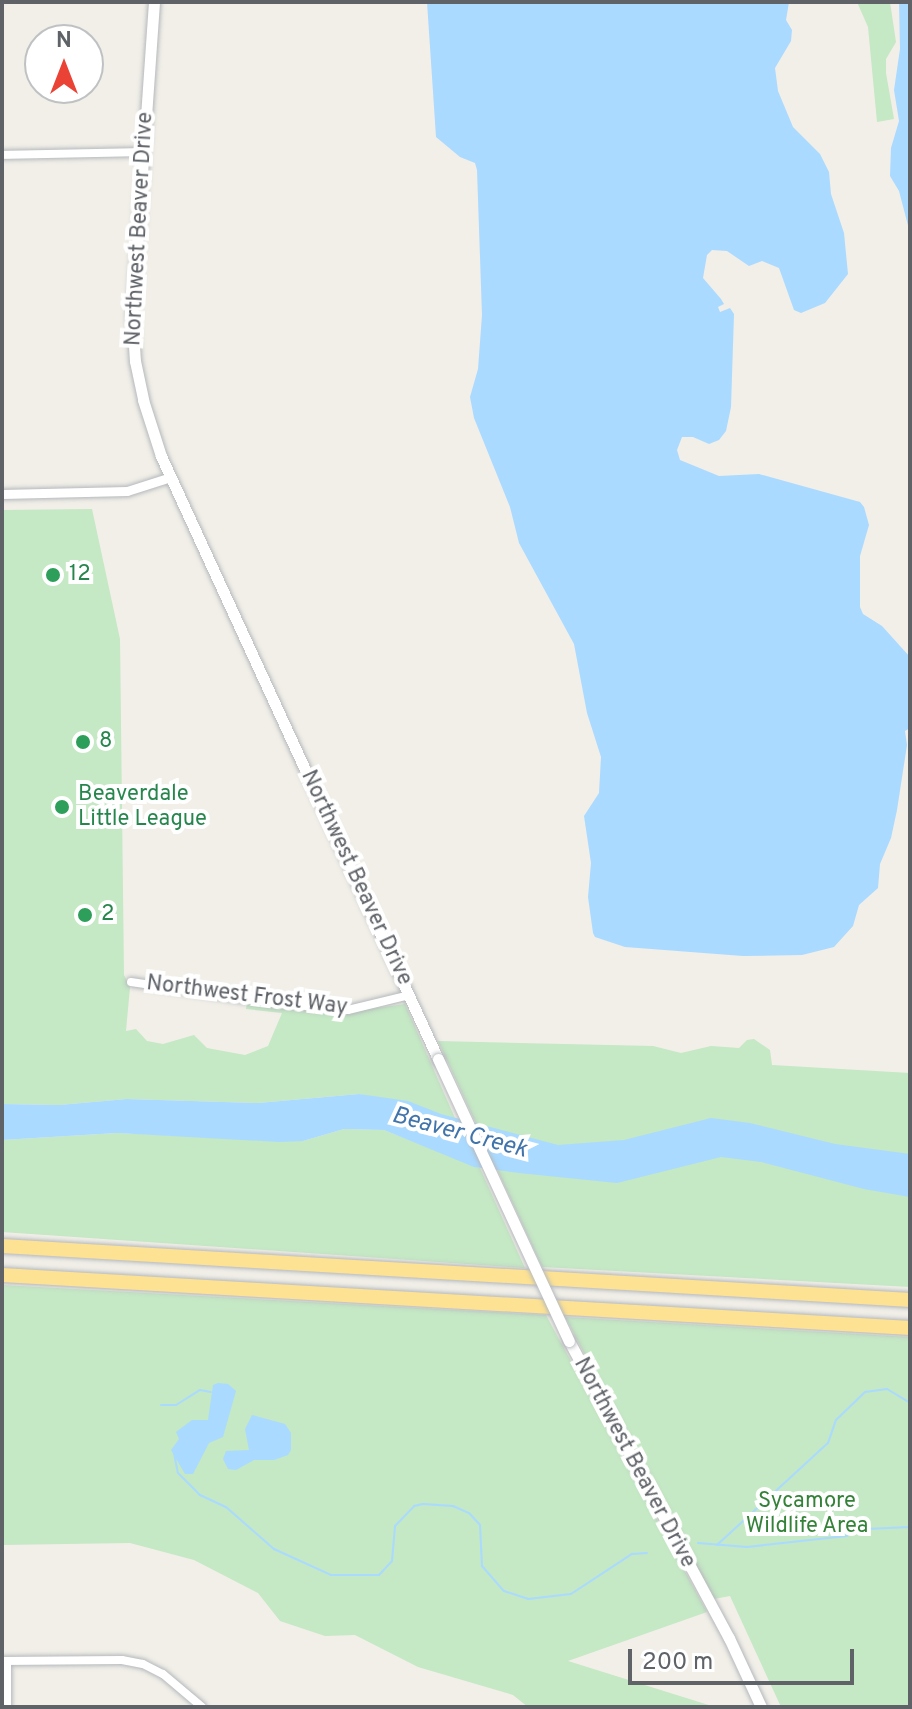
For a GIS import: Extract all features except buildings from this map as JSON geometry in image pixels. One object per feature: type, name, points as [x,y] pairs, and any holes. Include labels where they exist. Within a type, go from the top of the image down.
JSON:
[{"type":"highway","points":[[2,1246],[910,1300]]},
{"type":"highway","points":[[2,1275],[910,1328]]},
{"type":"main road","name":"Northwest Beaver Drive","points":[[154,2],[141,152],[132,337],[143,400],[171,477],[569,1341],[729,1638],[761,1707]]},
{"type":"street","points":[[2,155],[141,152]]},
{"type":"street","points":[[2,494],[127,491],[171,477]]},
{"type":"street","name":"Northwest Frost Way","points":[[131,982],[337,1009],[363,1008],[410,995]]},
{"type":"street","points":[[7,1707],[4,1661],[122,1660],[143,1664],[163,1674],[202,1707]]},
{"type":"green space","points":[[857,2],[890,2],[896,42],[886,59],[886,73],[894,119],[877,122],[868,27]]},
{"type":"green space","name":"Beaverdale Little League","points":[[92,509],[120,639],[124,975],[130,987],[126,1031],[136,1029],[147,1041],[163,1044],[194,1035],[207,1048],[245,1055],[268,1046],[282,1013],[246,1009],[247,1002],[333,1014],[405,1004],[455,1118],[359,1094],[258,1103],[127,1099],[59,1105],[2,1104],[2,510]]},
{"type":"green space","points":[[754,1039],[770,1050],[772,1065],[910,1073],[910,1287],[542,1267],[438,1041],[653,1046],[681,1053],[711,1046],[739,1048],[747,1040]]},
{"type":"green space","points":[[344,1129],[384,1130],[480,1168],[525,1268],[2,1232],[2,1140],[117,1133],[303,1141]]},
{"type":"green space","points":[[2,1285],[546,1315],[707,1612],[568,1661],[715,1707],[528,1707],[513,1695],[418,1667],[355,1635],[325,1636],[280,1621],[258,1593],[194,1560],[130,1543],[2,1545]]},
{"type":"green space","name":"Sycamore Wildlife Area","points":[[565,1317],[910,1337],[910,1707],[781,1707],[730,1596],[714,1599]]},
{"type":"water","points":[[427,2],[789,2],[786,20],[792,30],[791,41],[775,68],[778,91],[793,127],[820,154],[829,172],[831,194],[844,233],[848,274],[825,303],[801,313],[794,310],[779,268],[762,261],[749,266],[727,251],[712,250],[707,255],[703,278],[724,304],[718,307],[720,312],[730,308],[734,314],[731,407],[726,431],[719,440],[709,444],[693,437],[682,437],[677,450],[680,460],[719,476],[759,474],[860,502],[864,507],[869,525],[860,556],[860,607],[863,614],[882,626],[910,657],[910,728],[905,731],[907,745],[897,810],[891,838],[880,864],[878,888],[859,905],[853,926],[834,947],[802,955],[743,956],[625,947],[595,937],[593,933],[588,897],[591,863],[584,816],[599,793],[601,757],[587,713],[574,644],[519,543],[510,507],[474,418],[470,397],[478,369],[482,315],[477,170],[475,163],[460,157],[436,137]]},
{"type":"water","points":[[899,2],[910,2],[910,233],[899,191],[890,176],[891,148],[899,121],[894,90],[900,49]]},
{"type":"water","name":"Beaver Creek","points":[[359,1094],[408,1101],[441,1114],[558,1145],[624,1140],[711,1118],[750,1123],[835,1144],[910,1154],[910,1197],[864,1189],[761,1162],[721,1157],[617,1183],[519,1173],[474,1167],[384,1130],[344,1129],[303,1141],[280,1142],[117,1133],[2,1140],[2,1104],[59,1105],[127,1099],[258,1103]]},
{"type":"water","points":[[228,1384],[236,1391],[223,1437],[209,1443],[193,1474],[185,1474],[171,1450],[179,1439],[176,1432],[192,1420],[208,1420],[213,1385]]},
{"type":"water","points":[[252,1415],[285,1424],[291,1433],[291,1450],[288,1455],[274,1460],[254,1460],[236,1470],[228,1469],[223,1459],[226,1451],[249,1450],[245,1429]]},
{"type":"waterway","points":[[717,1545],[828,1443],[836,1420],[865,1392],[887,1389],[910,1403]]},
{"type":"waterway","points":[[161,1405],[176,1405],[200,1390],[211,1392]]},
{"type":"waterway","points":[[174,1453],[178,1473],[200,1495],[226,1507],[274,1549],[331,1575],[379,1575],[392,1561],[395,1526],[414,1506],[423,1504],[453,1506],[469,1513],[480,1525],[482,1566],[504,1591],[528,1599],[571,1594],[632,1554],[647,1553]]},
{"type":"waterway","points":[[698,1543],[747,1547],[846,1536],[866,1529],[910,1527]]},
{"type":"place","name":"12","points":[[53,575]]},
{"type":"place","name":"8","points":[[83,742]]},
{"type":"place","name":"Beaverdale Little League","points":[[62,807]]},
{"type":"place","name":"2","points":[[85,915]]}]
